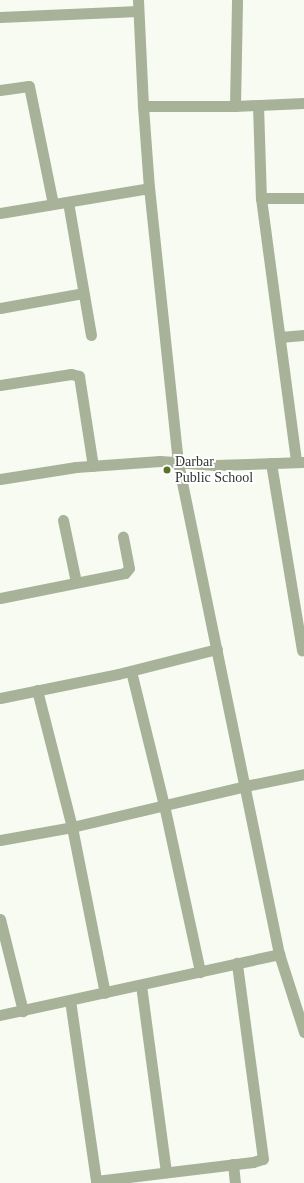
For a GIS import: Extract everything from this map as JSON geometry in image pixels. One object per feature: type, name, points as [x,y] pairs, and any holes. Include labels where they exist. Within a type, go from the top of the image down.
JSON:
[{"type":"street","points":[[235,106],[237,0]]},
{"type":"street","points":[[0,17],[138,6],[149,188],[178,463],[279,954],[304,1032]]},
{"type":"street","points":[[0,90],[29,86],[53,204]]},
{"type":"street","points":[[143,106],[235,106],[304,103]]},
{"type":"street","points":[[0,479],[93,466],[160,462],[215,465],[300,462],[280,337],[261,198],[258,105]]},
{"type":"street","points":[[0,213],[149,188]]},
{"type":"street","points":[[261,198],[304,198]]},
{"type":"street","points":[[68,202],[83,293],[92,335]]},
{"type":"street","points":[[0,308],[83,293]]},
{"type":"street","points":[[280,337],[304,335]]},
{"type":"street","points":[[0,385],[72,374],[79,376],[93,466]]},
{"type":"street","points":[[271,463],[302,650]]},
{"type":"street","points":[[63,520],[76,582]]},
{"type":"street","points":[[0,598],[128,571],[129,568],[123,537]]},
{"type":"street","points":[[0,698],[131,671],[217,649]]},
{"type":"street","points":[[131,671],[164,805],[200,972]]},
{"type":"street","points":[[37,690],[72,827],[105,992]]},
{"type":"street","points":[[0,840],[72,827],[245,786],[304,774]]},
{"type":"street","points":[[0,918],[23,1011]]},
{"type":"street","points":[[0,1016],[279,954]]},
{"type":"street","points":[[70,1000],[96,1181],[263,1159],[238,963]]},
{"type":"street","points":[[140,985],[166,1172]]},
{"type":"street","points":[[233,1164],[235,1183]]},
{"type":"place","name":"Darbar Public School","points":[[167,470]]}]
